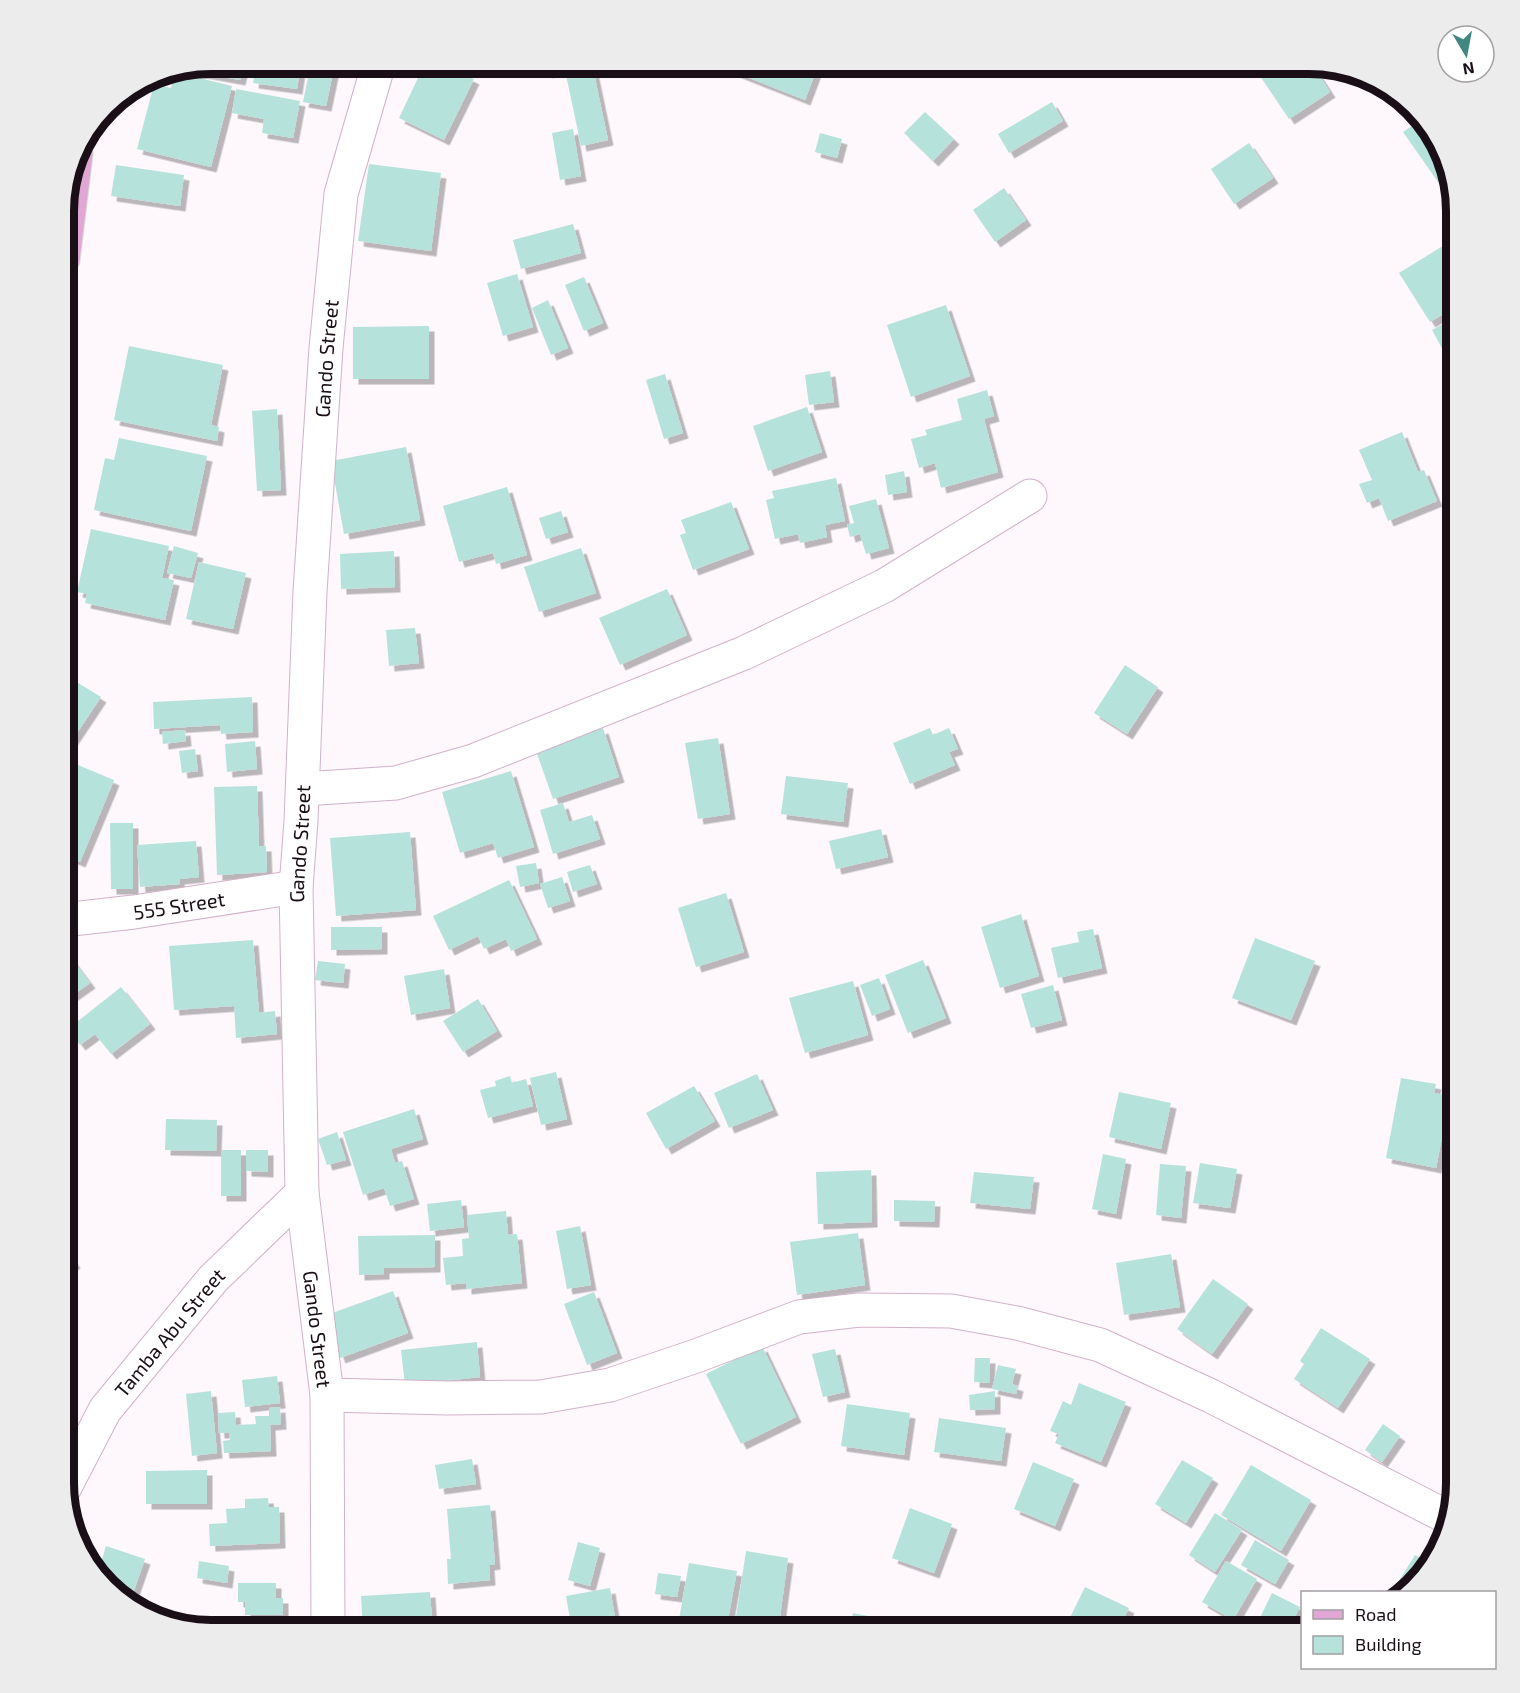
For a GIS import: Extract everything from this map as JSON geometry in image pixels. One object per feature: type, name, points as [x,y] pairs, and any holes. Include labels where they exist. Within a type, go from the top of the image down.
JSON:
[{"type":"street","name":"Gando Street","points":[[328,1620],[327,1395],[302,1193],[296,887],[303,789],[310,592],[326,348],[341,194],[376,74]]},
{"type":"street","points":[[303,789],[396,783],[472,761],[744,653],[884,586],[1030,496]]},
{"type":"street","name":"555 Street","points":[[74,919],[134,912],[296,887]]},
{"type":"street","name":"Tamba Abu Street","points":[[74,1470],[105,1410],[213,1279],[302,1193]]},
{"type":"street","points":[[327,1395],[447,1398],[541,1397],[610,1384],[696,1356],[799,1317],[860,1310],[951,1311],[1017,1323],[1100,1345],[1211,1396],[1442,1515]]},
{"type":"building","points":[[208,74],[241,74],[240,80]]},
{"type":"building","points":[[254,74],[299,74],[297,89],[253,83]]},
{"type":"building","points":[[309,74],[333,74],[326,106],[303,102]]},
{"type":"building","points":[[420,74],[463,74],[474,79],[444,140],[399,118]]},
{"type":"building","points":[[566,74],[594,74],[608,140],[581,146]]},
{"type":"building","points":[[739,74],[815,74],[805,100]]},
{"type":"building","points":[[1263,74],[1318,74],[1330,92],[1289,119],[1260,76]]},
{"type":"building","points":[[189,75],[232,86],[211,167],[137,149],[153,86],[157,85],[171,88],[173,79]]},
{"type":"building","points":[[236,89],[300,101],[293,138],[262,133],[264,119],[232,113]]},
{"type":"building","points":[[1052,102],[1063,121],[1009,153],[998,134]]},
{"type":"building","points":[[925,112],[954,139],[933,161],[904,133]]},
{"type":"building","points":[[1415,124],[1418,127],[1432,150],[1442,179],[1438,182],[1403,132]]},
{"type":"building","points":[[573,129],[581,176],[560,180],[552,133]]},
{"type":"building","points":[[820,133],[842,139],[837,158],[815,152]]},
{"type":"building","points":[[1249,143],[1273,178],[1234,204],[1211,169]]},
{"type":"building","points":[[369,164],[441,173],[431,251],[358,241]]},
{"type":"building","points":[[116,165],[184,175],[180,206],[111,196]]},
{"type":"building","points":[[1004,188],[1026,220],[995,242],[973,210]]},
{"type":"building","points":[[573,224],[581,253],[521,269],[513,240]]},
{"type":"building","points":[[1446,244],[1446,313],[1430,322],[1399,273]]},
{"type":"building","points":[[517,274],[533,327],[503,336],[487,283]]},
{"type":"building","points":[[584,277],[603,323],[584,331],[565,285]]},
{"type":"building","points":[[548,300],[568,348],[551,355],[532,308]]},
{"type":"building","points":[[946,305],[970,376],[911,397],[887,325]]},
{"type":"building","points":[[1446,323],[1446,356],[1432,330]]},
{"type":"building","points":[[429,326],[429,379],[353,379],[353,327]]},
{"type":"building","points":[[129,346],[223,365],[211,425],[219,427],[217,441],[114,420]]},
{"type":"building","points":[[830,371],[834,402],[809,405],[805,375]]},
{"type":"building","points":[[665,374],[683,433],[664,439],[646,380]]},
{"type":"building","points":[[987,390],[994,416],[984,419],[998,472],[941,488],[935,463],[919,468],[911,439],[927,435],[925,430],[962,420],[957,399]]},
{"type":"building","points":[[807,407],[822,452],[768,471],[753,426]]},
{"type":"building","points":[[277,409],[281,490],[257,491],[252,411]]},
{"type":"building","points":[[1402,432],[1418,472],[1424,470],[1437,501],[1388,521],[1379,498],[1367,503],[1359,484],[1372,480],[1359,450]]},
{"type":"building","points":[[119,438],[207,456],[191,531],[94,510],[105,458],[114,460]]},
{"type":"building","points":[[406,447],[420,520],[344,534],[331,461]]},
{"type":"building","points":[[904,471],[907,492],[888,495],[885,475]]},
{"type":"building","points":[[836,478],[845,521],[825,525],[827,537],[800,543],[798,534],[775,539],[766,500],[774,498],[772,491]]},
{"type":"building","points":[[507,487],[527,555],[496,564],[493,553],[459,562],[443,506]]},
{"type":"building","points":[[876,499],[889,548],[866,554],[860,534],[850,537],[847,525],[854,523],[849,506]]},
{"type":"building","points":[[731,502],[749,549],[693,570],[680,535],[686,533],[681,520]]},
{"type":"building","points":[[561,511],[568,532],[546,539],[539,518]]},
{"type":"building","points":[[91,529],[169,546],[162,578],[174,580],[165,620],[85,603],[87,594],[77,592]]},
{"type":"building","points":[[174,546],[198,553],[191,578],[167,573]]},
{"type":"building","points":[[581,548],[596,593],[539,612],[524,567]]},
{"type":"building","points":[[394,551],[395,587],[341,589],[340,554]]},
{"type":"building","points":[[199,562],[246,573],[233,629],[186,619]]},
{"type":"building","points":[[667,589],[687,635],[620,665],[599,618]]},
{"type":"building","points":[[415,628],[419,663],[389,666],[386,630]]},
{"type":"building","points":[[1125,665],[1158,687],[1127,734],[1094,713]]},
{"type":"building","points":[[75,681],[101,697],[74,738]]},
{"type":"building","points":[[252,697],[253,732],[221,734],[220,725],[154,729],[153,702]]},
{"type":"building","points":[[603,728],[619,777],[553,799],[536,751]]},
{"type":"building","points":[[930,728],[933,735],[949,728],[958,749],[949,752],[955,765],[910,784],[893,743]]},
{"type":"building","points":[[185,730],[186,741],[163,744],[162,732]]},
{"type":"building","points":[[718,738],[730,814],[698,819],[685,743]]},
{"type":"building","points":[[255,741],[257,769],[227,772],[225,744]]},
{"type":"building","points":[[195,749],[198,771],[182,773],[179,751]]},
{"type":"building","points":[[74,763],[114,780],[80,862],[74,860]]},
{"type":"building","points":[[511,771],[534,847],[498,858],[493,843],[460,853],[442,792]]},
{"type":"building","points":[[786,776],[848,783],[843,822],[781,814]]},
{"type":"building","points":[[257,786],[259,846],[266,846],[267,872],[217,875],[214,787]]},
{"type":"building","points":[[563,803],[569,822],[592,815],[600,839],[553,854],[540,810]]},
{"type":"building","points":[[110,823],[133,823],[133,889],[111,889]]},
{"type":"building","points":[[881,829],[888,857],[836,869],[829,841]]},
{"type":"building","points":[[410,832],[416,910],[336,916],[330,838]]},
{"type":"building","points":[[196,841],[199,877],[179,879],[180,884],[140,887],[137,845]]},
{"type":"building","points":[[536,863],[539,883],[520,887],[516,866]]},
{"type":"building","points":[[590,865],[597,884],[573,892],[567,872]]},
{"type":"building","points":[[562,877],[570,901],[548,908],[540,884]]},
{"type":"building","points":[[509,880],[537,939],[511,951],[506,939],[484,949],[478,936],[449,950],[433,916]]},
{"type":"building","points":[[726,893],[744,952],[696,967],[678,908]]},
{"type":"building","points":[[1021,914],[1039,976],[1000,988],[981,927]]},
{"type":"building","points":[[331,927],[382,927],[382,949],[331,950]]},
{"type":"building","points":[[1093,929],[1102,968],[1058,978],[1051,948],[1079,942],[1077,932]]},
{"type":"building","points":[[1255,938],[1315,961],[1291,1020],[1232,998]]},
{"type":"building","points":[[253,940],[259,1013],[275,1011],[277,1034],[236,1038],[234,1006],[174,1010],[169,946]]},
{"type":"building","points":[[923,960],[946,1018],[908,1033],[885,975]]},
{"type":"building","points":[[318,961],[345,964],[343,983],[315,980]]},
{"type":"building","points":[[74,962],[90,983],[74,994]]},
{"type":"building","points":[[444,969],[450,1008],[411,1015],[404,976]]},
{"type":"building","points":[[879,978],[890,1009],[872,1016],[860,985]]},
{"type":"building","points":[[853,981],[868,1035],[805,1053],[789,998]]},
{"type":"building","points":[[1053,985],[1062,1020],[1031,1028],[1021,994]]},
{"type":"building","points":[[121,987],[150,1024],[111,1054],[95,1034],[80,1045],[74,1037],[74,1024]]},
{"type":"building","points":[[478,999],[497,1031],[463,1052],[443,1021]]},
{"type":"building","points":[[556,1072],[567,1119],[541,1125],[530,1078]]},
{"type":"building","points":[[757,1074],[773,1110],[729,1128],[714,1093]]},
{"type":"building","points":[[510,1076],[512,1083],[526,1079],[533,1106],[488,1118],[480,1090],[496,1086],[495,1081]]},
{"type":"building","points":[[1401,1078],[1436,1084],[1434,1093],[1446,1095],[1446,1117],[1436,1168],[1386,1158]]},
{"type":"building","points":[[694,1086],[715,1121],[666,1149],[646,1113]]},
{"type":"building","points":[[1119,1092],[1171,1103],[1161,1149],[1109,1137]]},
{"type":"building","points":[[414,1109],[423,1139],[391,1149],[395,1163],[402,1161],[414,1199],[390,1206],[384,1188],[363,1195],[343,1132]]},
{"type":"building","points":[[166,1119],[217,1120],[216,1151],[165,1150]]},
{"type":"building","points":[[337,1132],[346,1160],[327,1165],[318,1139]]},
{"type":"building","points":[[221,1150],[241,1150],[241,1196],[221,1196]]},
{"type":"building","points":[[246,1150],[268,1150],[268,1172],[246,1171]]},
{"type":"building","points":[[1103,1154],[1126,1159],[1116,1214],[1092,1209]]},
{"type":"building","points":[[1200,1163],[1237,1169],[1230,1208],[1193,1203]]},
{"type":"building","points":[[1160,1164],[1186,1166],[1181,1218],[1156,1215]]},
{"type":"building","points":[[871,1170],[872,1222],[818,1224],[816,1172]]},
{"type":"building","points":[[974,1172],[1034,1177],[1030,1209],[970,1203]]},
{"type":"building","points":[[461,1200],[464,1227],[430,1231],[427,1204]]},
{"type":"building","points":[[894,1200],[935,1201],[934,1222],[894,1221]]},
{"type":"building","points":[[506,1211],[508,1235],[517,1234],[522,1283],[466,1289],[466,1283],[446,1285],[443,1258],[463,1256],[462,1239],[469,1238],[467,1215]]},
{"type":"building","points":[[580,1226],[591,1285],[567,1289],[556,1231]]},
{"type":"building","points":[[858,1233],[865,1285],[797,1295],[790,1242]]},
{"type":"building","points":[[435,1235],[435,1267],[384,1268],[384,1274],[359,1275],[358,1236]]},
{"type":"building","points":[[1171,1254],[1180,1307],[1124,1315],[1116,1263]]},
{"type":"building","points":[[1213,1279],[1248,1304],[1212,1354],[1177,1329]]},
{"type":"building","points":[[393,1291],[408,1333],[340,1358],[324,1316]]},
{"type":"building","points":[[594,1292],[617,1353],[587,1365],[564,1304]]},
{"type":"building","points":[[1321,1328],[1370,1359],[1338,1408],[1294,1379],[1304,1364],[1300,1361]]},
{"type":"building","points":[[477,1342],[480,1377],[405,1385],[401,1350]]},
{"type":"building","points":[[762,1346],[796,1417],[741,1444],[706,1374]]},
{"type":"building","points":[[835,1349],[845,1392],[823,1397],[812,1354]]},
{"type":"building","points":[[975,1358],[990,1358],[989,1383],[974,1382]]},
{"type":"building","points":[[998,1365],[1016,1369],[1012,1384],[1018,1386],[1016,1394],[992,1389]]},
{"type":"building","points":[[277,1376],[280,1403],[245,1407],[242,1380]]},
{"type":"building","points":[[1079,1383],[1126,1402],[1101,1462],[1055,1443],[1059,1434],[1050,1431],[1063,1401],[1071,1405]]},
{"type":"building","points":[[211,1391],[217,1453],[192,1456],[186,1394]]},
{"type":"building","points":[[995,1391],[995,1409],[970,1410],[969,1395]]},
{"type":"building","points":[[847,1404],[910,1413],[904,1455],[841,1446]]},
{"type":"building","points":[[280,1407],[281,1424],[270,1425],[271,1451],[224,1453],[223,1441],[230,1440],[229,1433],[219,1433],[218,1413],[235,1412],[236,1425],[256,1424],[255,1416],[269,1416],[269,1408]]},
{"type":"building","points":[[939,1418],[1006,1428],[1001,1461],[934,1452]]},
{"type":"building","points":[[1383,1424],[1400,1436],[1382,1462],[1365,1450]]},
{"type":"building","points":[[472,1459],[476,1484],[439,1489],[435,1465]]},
{"type":"building","points":[[1182,1460],[1213,1478],[1186,1523],[1155,1504]]},
{"type":"building","points":[[1033,1462],[1074,1479],[1055,1526],[1014,1509]]},
{"type":"building","points":[[1251,1465],[1311,1500],[1281,1551],[1221,1515]]},
{"type":"building","points":[[207,1470],[207,1504],[146,1504],[146,1471]]},
{"type":"building","points":[[268,1498],[269,1507],[279,1507],[280,1543],[210,1546],[209,1524],[227,1523],[226,1509],[245,1508],[245,1499]]},
{"type":"building","points":[[490,1505],[495,1564],[489,1565],[490,1580],[448,1584],[447,1559],[451,1559],[447,1509]]},
{"type":"building","points":[[910,1508],[952,1524],[934,1573],[892,1558]]},
{"type":"building","points":[[1215,1513],[1242,1530],[1215,1572],[1189,1555]]},
{"type":"building","points":[[1255,1540],[1289,1560],[1275,1584],[1241,1565]]},
{"type":"building","points":[[578,1542],[600,1548],[590,1586],[568,1580]]},
{"type":"building","points":[[106,1546],[145,1559],[133,1594],[120,1585],[101,1563]]},
{"type":"building","points":[[746,1551],[788,1558],[780,1617],[797,1620],[736,1620]]},
{"type":"building","points":[[1415,1555],[1422,1559],[1412,1573],[1393,1591]]},
{"type":"building","points":[[199,1561],[229,1566],[227,1583],[197,1578]]},
{"type":"building","points":[[1226,1561],[1257,1579],[1233,1620],[1202,1602]]},
{"type":"building","points":[[689,1563],[737,1571],[728,1620],[679,1620]]},
{"type":"building","points":[[658,1573],[681,1576],[677,1597],[655,1594]]},
{"type":"building","points":[[238,1583],[276,1583],[276,1598],[283,1598],[283,1615],[245,1615],[245,1602],[238,1602]]},
{"type":"building","points":[[1085,1587],[1129,1608],[1123,1620],[1069,1620]]},
{"type":"building","points":[[610,1588],[615,1620],[570,1620],[566,1596]]},
{"type":"building","points":[[430,1592],[432,1620],[362,1620],[361,1596]]},
{"type":"building","points":[[1272,1593],[1300,1607],[1293,1620],[1259,1620]]},
{"type":"building","points":[[853,1613],[888,1620],[851,1620]]},
{"type":"building","points":[[296,1618],[296,1620],[211,1620],[209,1619]]}]
